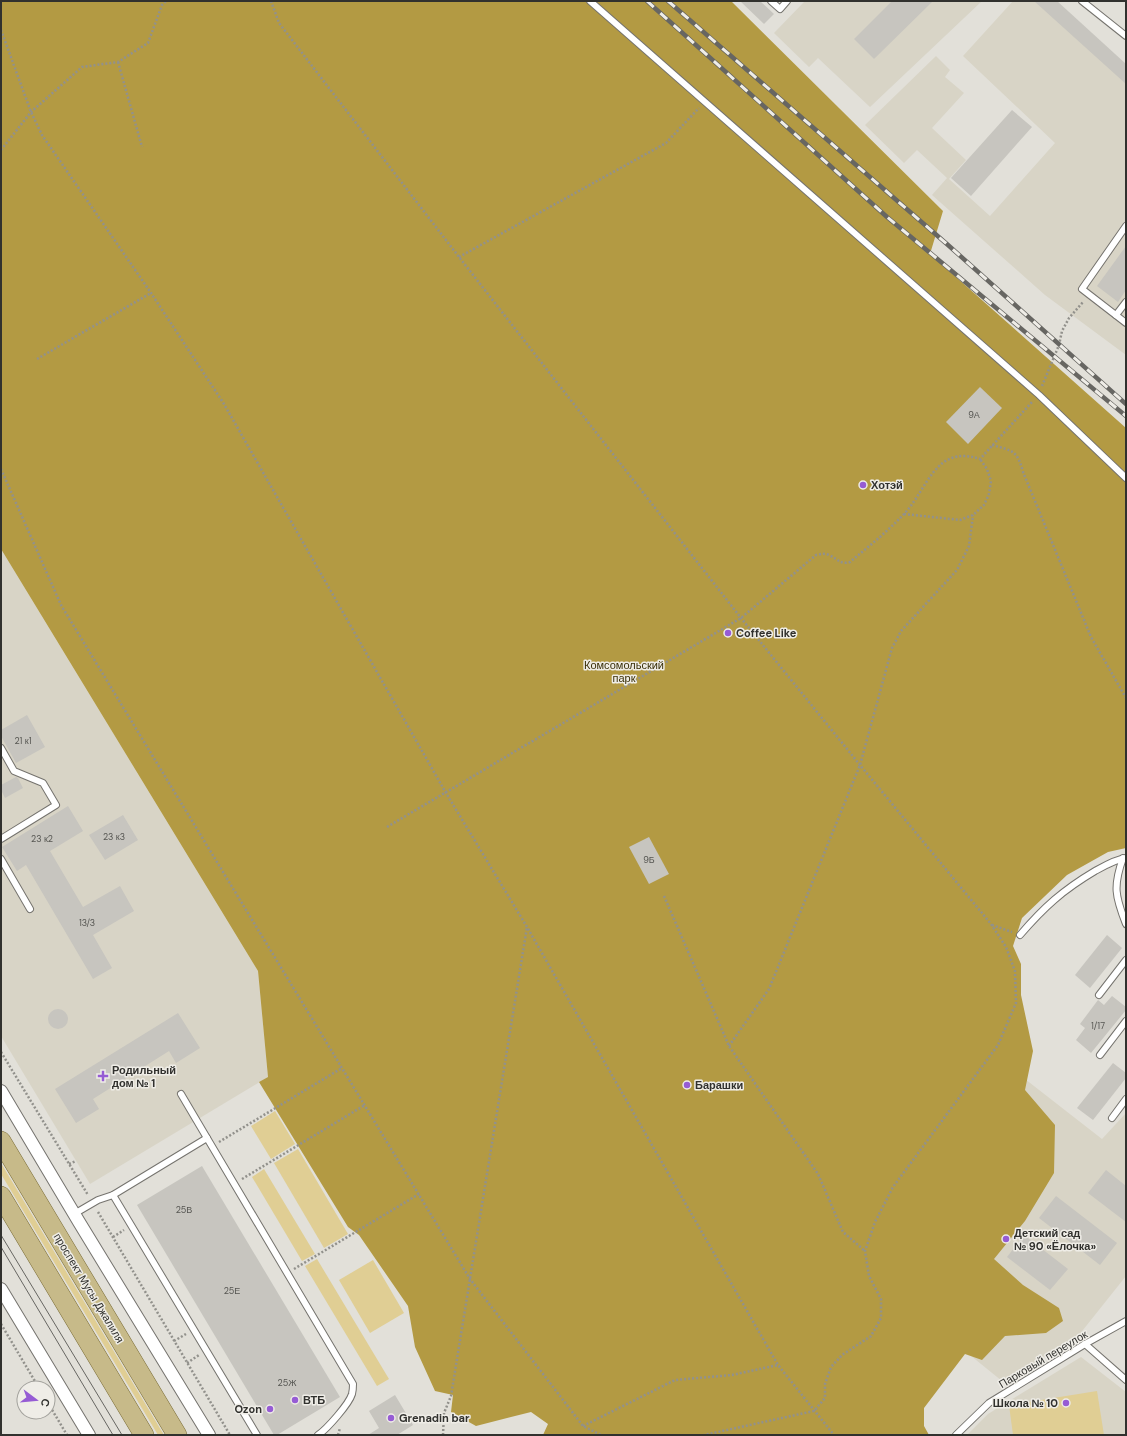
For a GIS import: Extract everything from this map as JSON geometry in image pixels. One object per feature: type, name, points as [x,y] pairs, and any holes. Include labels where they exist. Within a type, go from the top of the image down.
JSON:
[{"type":"main road","name":"проспект Мусы Джалиля","points":[[1,1141],[178,1435]]},
{"type":"main road","points":[[1,1196],[144,1435]]},
{"type":"street","points":[[1,1090],[74,1214],[209,1435]]},
{"type":"street","points":[[1,1289],[89,1435]]},
{"type":"lane","points":[[590,1],[1039,395],[1126,478]]},
{"type":"lane","points":[[771,1],[780,9],[787,1]]},
{"type":"lane","points":[[1082,1],[1126,36]]},
{"type":"lane","points":[[1126,226],[1082,289],[1126,323]]},
{"type":"lane","points":[[1116,316],[1126,302]]},
{"type":"lane","points":[[1,748],[14,771],[43,783],[56,805],[1,839]]},
{"type":"lane","points":[[1125,858],[1118,873],[1116,886],[1118,903],[1126,924]]},
{"type":"lane","points":[[1020,935],[1050,902],[1072,884],[1103,867],[1125,858]]},
{"type":"lane","points":[[1,859],[3,868],[30,909]]},
{"type":"lane","points":[[1099,995],[1126,960]]},
{"type":"lane","points":[[1100,1056],[1126,1021]]},
{"type":"lane","points":[[181,1094],[353,1384],[350,1399],[330,1424],[318,1435]]},
{"type":"lane","points":[[1112,1118],[1126,1099]]},
{"type":"lane","points":[[74,1214],[92,1203],[113,1194],[207,1138]]},
{"type":"lane","points":[[113,1194],[257,1435]]},
{"type":"lane","name":"Парковый переулок","points":[[956,1435],[989,1403],[1085,1344],[1126,1321]]},
{"type":"lane","points":[[1085,1344],[1126,1380]]},
{"type":"path","points":[[1,150],[32,112],[82,67],[118,62],[148,43],[162,5],[166,1]]},
{"type":"path","points":[[271,1],[279,23],[459,257],[741,618],[991,924],[1006,947],[1015,971],[1016,1003],[998,1045],[893,1186],[875,1222],[865,1251],[869,1276],[881,1299],[881,1318],[871,1336],[842,1355],[831,1367],[825,1384],[825,1398],[814,1411],[704,1435]]},
{"type":"path","points":[[1,30],[42,135],[151,293],[224,404],[446,793],[527,927],[778,1365],[834,1435]]},
{"type":"path","points":[[118,62],[142,147]]},
{"type":"path","points":[[459,257],[666,143],[705,101]]},
{"type":"path","points":[[37,359],[151,293]]},
{"type":"path","points":[[980,458],[1039,395],[1057,351],[1062,331],[1069,318],[1090,295]]},
{"type":"path","points":[[992,445],[1011,450],[1019,458],[1023,472],[1091,636],[1126,698]]},
{"type":"path","points":[[387,827],[741,618],[816,555],[825,554],[844,564],[850,562],[904,514],[930,476],[949,458],[958,455],[969,455],[980,458],[987,469],[991,481],[990,494],[984,505],[973,515],[960,520],[904,514]]},
{"type":"path","points":[[1,469],[61,605],[470,1279],[583,1426],[601,1435]]},
{"type":"path","points":[[729,1046],[770,989],[860,765],[892,648],[901,631],[957,570],[969,546],[973,515]]},
{"type":"path","points":[[664,896],[729,1046],[818,1174],[843,1232],[865,1251]]},
{"type":"path","points":[[991,924],[1020,935]]},
{"type":"path","points":[[444,1435],[444,1413],[451,1396],[527,927]]},
{"type":"path","points":[[1,1052],[230,1435]]},
{"type":"path","points":[[212,1146],[342,1068]]},
{"type":"path","points":[[234,1184],[365,1105]]},
{"type":"path","points":[[69,1164],[76,1161]]},
{"type":"path","points":[[288,1273],[419,1194]]},
{"type":"path","points":[[1,1324],[34,1380]]},
{"type":"path","points":[[174,1341],[193,1329]]},
{"type":"path","points":[[187,1362],[206,1351]]},
{"type":"path","points":[[583,1426],[675,1380],[732,1375],[778,1365]]},
{"type":"path","points":[[56,1416],[67,1435]]},
{"type":"shaded area","points":[[805,1],[982,1],[870,107],[818,58],[809,67],[774,33]]},
{"type":"shaded area","points":[[1013,1],[1041,1],[1126,78],[1126,355],[1045,295],[932,195],[947,178],[917,150],[904,163],[865,125],[936,56],[950,70],[945,77],[964,93],[932,128],[966,160],[949,179],[990,216],[1055,143],[963,56]]},
{"type":"shaded area","points":[[1,549],[258,971],[268,1077],[90,1184],[1,1036]]},
{"type":"shaded area","name":"Детский сад № 90 «Ёлочка»","points":[[1007,1065],[1102,1139],[1126,1113],[1126,1276],[1075,1340],[1002,1381],[876,1279]]},
{"type":"shaded area","points":[[275,1111],[295,1144],[271,1159],[251,1126]]},
{"type":"shaded area","points":[[298,1149],[348,1234],[324,1248],[274,1163]]},
{"type":"shaded area","points":[[1,1163],[164,1435],[158,1435],[1,1174]]},
{"type":"shaded area","points":[[264,1169],[315,1254],[302,1261],[252,1177]]},
{"type":"shaded area","points":[[317,1259],[389,1379],[377,1386],[305,1266]]},
{"type":"shaded area","points":[[373,1260],[404,1313],[370,1333],[339,1280]]},
{"type":"shaded area","name":"Школа № 10","points":[[1081,1357],[1126,1392],[1126,1435],[967,1435],[988,1414]]},
{"type":"shaded area","points":[[1097,1391],[1104,1435],[1013,1435],[1009,1405]]},
{"type":"green space","name":"Комсомольский парк","points":[[1,1],[731,1],[943,211],[930,254],[1126,428],[1126,848],[1108,852],[1067,875],[1022,918],[1013,946],[1021,964],[1021,995],[1033,1051],[1025,1090],[1055,1125],[1054,1173],[1025,1221],[994,1259],[1023,1285],[1059,1308],[1063,1321],[1046,1333],[1005,1336],[982,1360],[965,1354],[924,1408],[924,1426],[929,1435],[543,1435],[548,1424],[531,1412],[476,1426],[451,1412],[453,1395],[435,1391],[415,1347],[408,1306],[359,1235],[348,1227],[259,1082],[268,1077],[258,971],[1,549]]},
{"type":"building","points":[[740,1],[760,1],[774,14],[764,24]]},
{"type":"building","points":[[892,1],[933,1],[874,59],[854,39]]},
{"type":"building","points":[[1034,1],[1057,1],[1126,64],[1126,84]]},
{"type":"building","points":[[1012,110],[1032,127],[971,196],[951,178]]},
{"type":"building","points":[[1126,246],[1126,290],[1118,302],[1097,286]]},
{"type":"building","points":[[980,387],[1002,408],[968,444],[946,422]]},
{"type":"building","points":[[27,715],[45,747],[16,763],[1,736],[1,730]]},
{"type":"building","points":[[16,777],[23,788],[5,798],[1,790],[1,785]]},
{"type":"building","points":[[68,806],[83,831],[50,851],[83,907],[120,886],[134,911],[93,935],[112,968],[93,979],[26,865],[17,871],[2,847]]},
{"type":"building","points":[[123,815],[138,840],[105,860],[89,835]]},
{"type":"building","points":[[649,837],[669,874],[649,884],[629,847]]},
{"type":"building","points":[[1107,935],[1122,948],[1090,988],[1075,975]]},
{"type":"building","points":[[1112,996],[1126,1007],[1126,1010],[1091,1053],[1076,1040],[1085,1028],[1080,1024],[1098,1000],[1104,1005]]},
{"type":"building","points":[[58,1009],[65,1012],[68,1019],[65,1026],[58,1029],[51,1026],[48,1019],[51,1012]]},
{"type":"building","name":"Родильный дом № 1","points":[[178,1013],[200,1048],[176,1063],[169,1051],[93,1099],[99,1109],[76,1123],[55,1089]]},
{"type":"building","points":[[1113,1063],[1126,1073],[1126,1078],[1093,1120],[1077,1108]]},
{"type":"building","points":[[202,1166],[340,1397],[277,1435],[274,1435],[137,1205]]},
{"type":"building","points":[[1106,1170],[1126,1186],[1126,1222],[1088,1193]]},
{"type":"building","points":[[1056,1196],[1117,1243],[1100,1265],[1039,1218]]},
{"type":"building","points":[[1024,1235],[1068,1269],[1050,1290],[1007,1257]]},
{"type":"building","name":"Grenadin bar","points":[[395,1395],[413,1425],[397,1435],[368,1435],[379,1428],[369,1411]]},
{"type":"tram line","points":[[1,1235],[122,1435]]},
{"type":"tram line","points":[[1,1247],[113,1435]]},
{"type":"railway","points":[[647,1],[887,217],[1126,416]]},
{"type":"railway","points":[[668,1],[948,245],[1126,404]]},
{"type":"place","name":"Хотэй","points":[[863,485]]},
{"type":"place","name":"Coffee Like","points":[[728,633]]},
{"type":"place","name":"Родильный дом № 1","points":[[103,1076]]},
{"type":"place","name":"Барашки","points":[[687,1085]]},
{"type":"place","name":"Детский сад № 90 «Ёлочка»","points":[[1006,1239]]},
{"type":"place","name":"ВТБ","points":[[295,1400]]},
{"type":"place","name":"Школа № 10","points":[[1066,1403]]},
{"type":"place","name":"Ozon","points":[[270,1409]]},
{"type":"place","name":"Grenadin bar","points":[[391,1418]]}]
